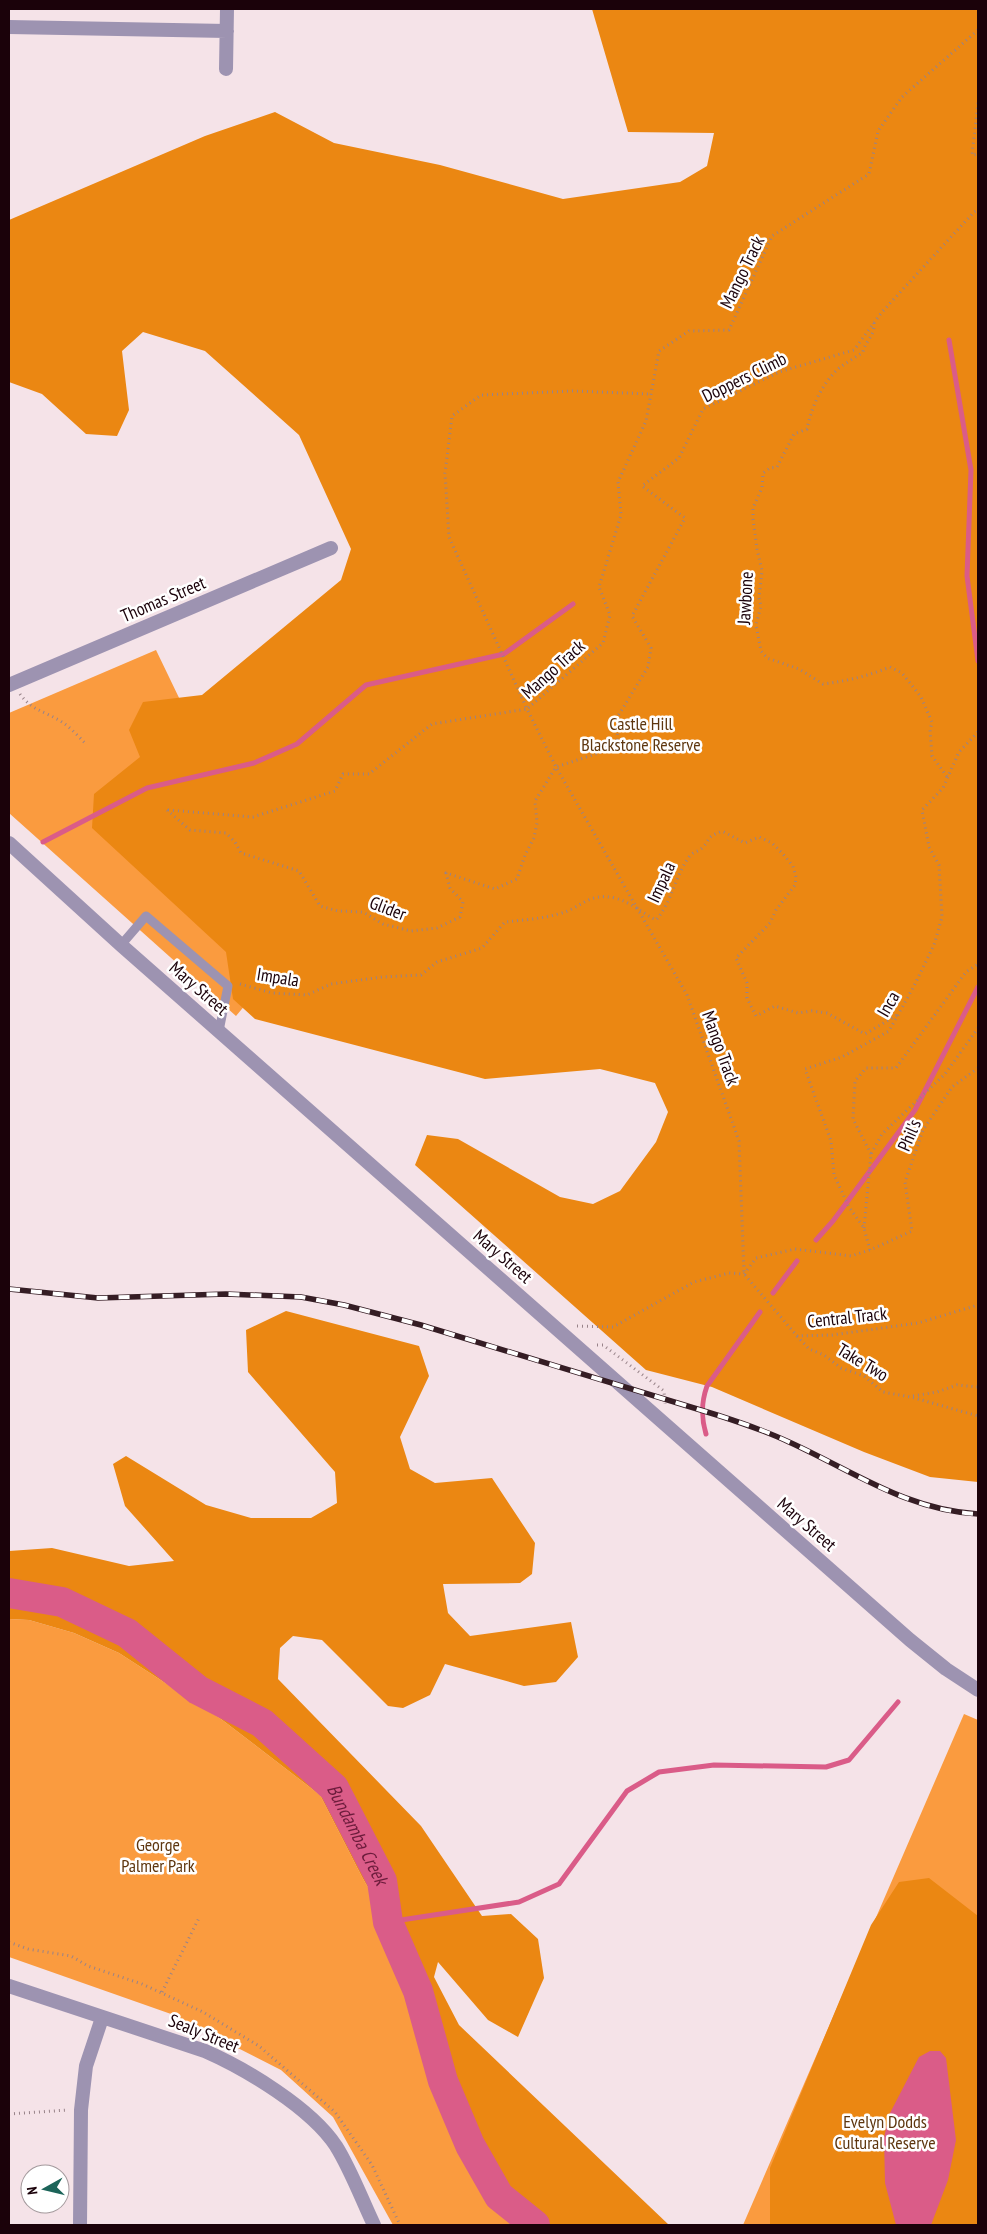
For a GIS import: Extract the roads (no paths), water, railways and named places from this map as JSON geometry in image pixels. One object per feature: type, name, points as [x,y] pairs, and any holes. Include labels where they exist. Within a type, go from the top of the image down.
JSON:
[{"type":"street","points":[[226,69],[227,9]]},
{"type":"street","points":[[9,27],[227,31]]},
{"type":"street","name":"Thomas Street","points":[[10,684],[331,548]]},
{"type":"street","name":"Mary Street","points":[[9,843],[121,945],[910,1640],[946,1669],[978,1690]]},
{"type":"street","name":"Sealy Street","points":[[9,1986],[205,2051],[232,2063],[292,2103],[318,2124],[336,2147],[374,2225]]},
{"type":"street","points":[[80,2225],[81,2110],[86,2066],[102,2018]]},
{"type":"lane","points":[[121,945],[146,916],[228,986],[219,1031]]},
{"type":"waterway","points":[[949,340],[971,470],[967,576],[978,661]]},
{"type":"waterway","points":[[43,842],[147,788],[254,763],[297,744],[366,685],[504,654],[573,604]]},
{"type":"waterway","points":[[816,1240],[833,1221],[915,1110],[978,987]]},
{"type":"waterway","points":[[773,1293],[797,1261]]},
{"type":"waterway","points":[[706,1434],[702,1410],[707,1386],[760,1312]]},
{"type":"waterway","name":"Bundamba Creek","points":[[9,1593],[62,1602],[127,1633],[198,1690],[262,1723],[334,1788],[382,1881],[388,1922],[418,1991],[443,2081],[470,2145],[499,2196],[535,2225]]},
{"type":"waterway","points":[[388,1922],[519,1902],[559,1884],[627,1791],[659,1772],[714,1765],[826,1767],[849,1760],[898,1702]]},
{"type":"railway","points":[[9,1289],[98,1298],[226,1294],[301,1297],[344,1305],[421,1325],[736,1421],[813,1453],[903,1497],[952,1511],[978,1514]]},
{"type":"park label","name":"Castle Hill Blackstone Reserve","points":[[641,733]]},
{"type":"park label","name":"George Palmer Park","points":[[158,1854]]},
{"type":"park label","name":"Evelyn Dodds Cultural Reserve","points":[[885,2131]]}]
